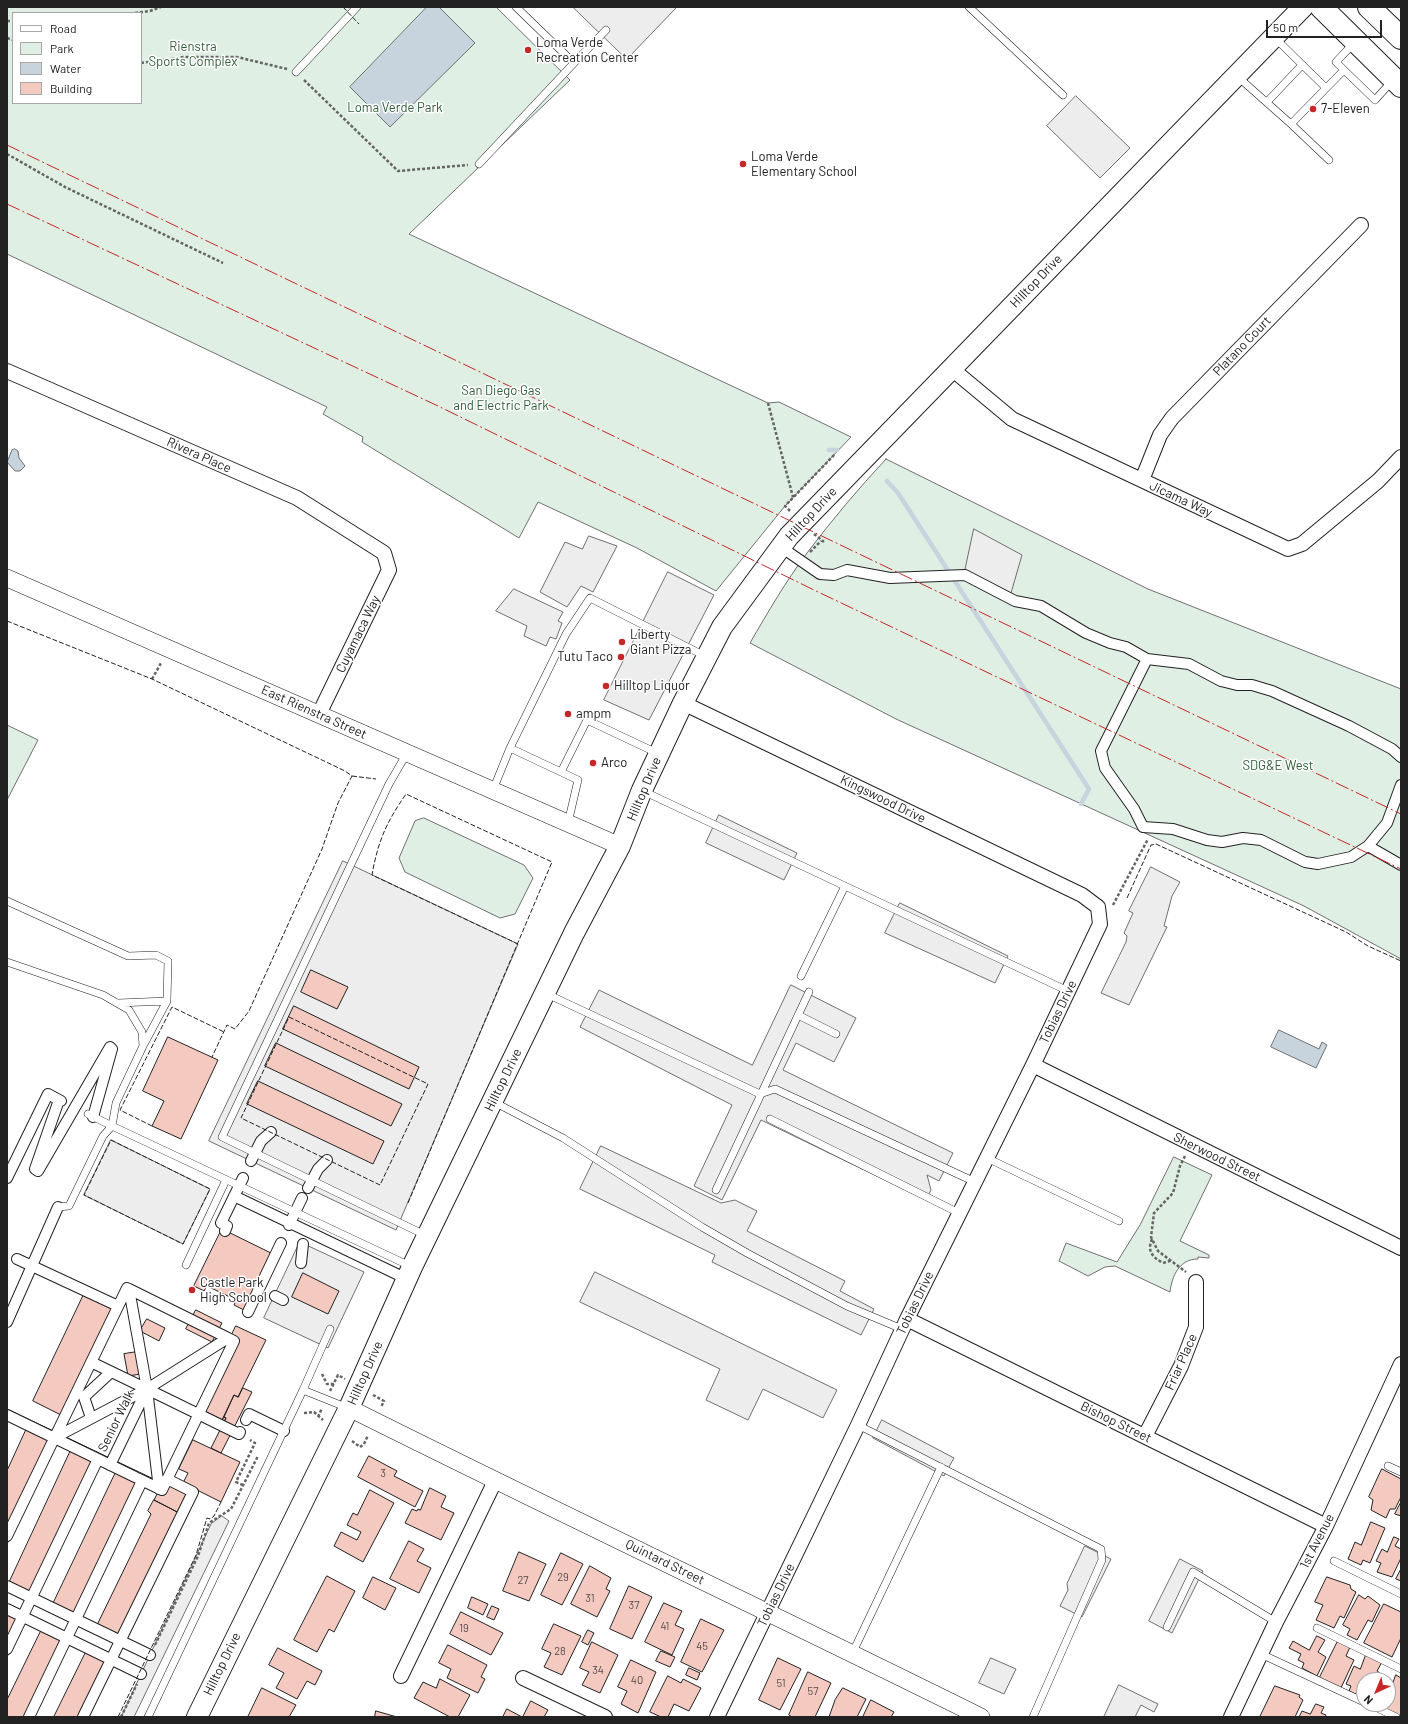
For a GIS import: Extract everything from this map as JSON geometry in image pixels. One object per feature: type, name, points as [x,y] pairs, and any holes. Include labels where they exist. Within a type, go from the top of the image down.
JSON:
[{"type":"main road","name":"Hilltop Drive","points":[[197,1717],[349,1408],[427,1236],[492,1101],[574,933],[620,846],[642,790],[683,703],[722,627],[781,547],[818,506],[1137,176],[1303,7]]},
{"type":"main road","points":[[1321,7],[1397,83]]},
{"type":"main road","points":[[1369,7],[1401,38]]},
{"type":"street","name":"Platano Court","points":[[1142,480],[1160,435],[1172,418],[1361,225]]},
{"type":"street","name":"Jicama Way","points":[[952,369],[1012,419],[1288,548],[1302,544],[1378,481],[1401,457]]},
{"type":"street","name":"Rivera Place","points":[[7,371],[297,498],[384,553]]},
{"type":"street","points":[[781,547],[820,574],[834,575],[847,570],[890,578],[966,575],[1015,602],[1041,606],[1086,633],[1110,643],[1126,647],[1147,659],[1189,664],[1221,681],[1252,685],[1272,692],[1349,726],[1392,749],[1401,757]]},
{"type":"street","name":"Cuyamaca Way","points":[[319,714],[389,570],[384,553]]},
{"type":"street","name":"East Rienstra Street","points":[[7,578],[620,846]]},
{"type":"street","points":[[1147,659],[1101,751],[1105,768],[1134,809],[1143,827],[1173,829],[1207,840],[1222,842],[1243,838],[1261,840],[1305,862],[1318,864],[1350,856],[1368,846],[1387,823],[1401,785]]},
{"type":"street","name":"Kingswood Drive","points":[[683,703],[1082,895]]},
{"type":"street","points":[[1368,846],[1401,865]]},
{"type":"street","name":"Tobias Drive","points":[[717,1717],[858,1425],[904,1324],[1033,1066],[1100,924],[1098,907],[1082,895]]},
{"type":"street","points":[[7,1178],[48,1094],[60,1100],[35,1169],[38,1171],[110,1047],[112,1049],[90,1116]]},
{"type":"street","name":"Sherwood Street","points":[[1033,1066],[1401,1248]]},
{"type":"street","points":[[253,1157],[261,1141],[271,1132]]},
{"type":"street","points":[[310,1184],[318,1169],[327,1160]]},
{"type":"street","points":[[225,1231],[227,1226],[222,1223],[241,1182]]},
{"type":"street","points":[[234,1196],[289,1224],[410,1273]]},
{"type":"street","points":[[289,1224],[302,1198]]},
{"type":"street","points":[[7,1322],[58,1207]]},
{"type":"street","points":[[301,1263],[303,1244]]},
{"type":"street","points":[[248,1312],[261,1289],[276,1248]]},
{"type":"street","points":[[17,1259],[118,1306]]},
{"type":"street","name":"Friar Place","points":[[1145,1436],[1181,1366],[1196,1327],[1196,1282]]},
{"type":"street","points":[[7,1536],[54,1438],[80,1395],[91,1362],[127,1288],[129,1289]]},
{"type":"street","points":[[8,1417],[162,1490],[234,1341],[129,1289]]},
{"type":"street","points":[[129,1289],[146,1388],[159,1489]]},
{"type":"street","name":"Bishop Street","points":[[904,1324],[1145,1436],[1326,1526]]},
{"type":"street","points":[[54,1438],[146,1388],[228,1338]]},
{"type":"street","points":[[91,1362],[239,1434],[240,1432]]},
{"type":"street","name":"1st Avenue","points":[[1231,1717],[1276,1622],[1326,1526],[1401,1364]]},
{"type":"street","points":[[80,1395],[111,1372]]},
{"type":"street","name":"Senior Walk","points":[[110,1465],[146,1388]]},
{"type":"street","points":[[80,1395],[91,1418]]},
{"type":"street","name":"Quintard Street","points":[[349,1408],[495,1481],[768,1612],[981,1717]]},
{"type":"street","points":[[246,1420],[249,1414],[284,1431]]},
{"type":"street","points":[[7,1649],[98,1459]]},
{"type":"street","points":[[83,1717],[193,1492],[167,1479]]},
{"type":"street","points":[[29,1717],[142,1480]]},
{"type":"street","points":[[401,1676],[495,1481]]},
{"type":"street","points":[[7,1586],[150,1655]]},
{"type":"street","points":[[7,1609],[141,1674]]},
{"type":"street","points":[[523,1678],[605,1717]]},
{"type":"lane","points":[[296,72],[357,7]]},
{"type":"lane","points":[[516,7],[574,63]]},
{"type":"lane","points":[[969,7],[1062,95]]},
{"type":"lane","points":[[479,164],[606,30]]},
{"type":"lane","points":[[1274,37],[1326,88]]},
{"type":"lane","points":[[1356,41],[1336,62],[1375,100],[1397,83]]},
{"type":"lane","points":[[1267,102],[1302,65]]},
{"type":"lane","points":[[1290,123],[1344,70]]},
{"type":"lane","points":[[1236,75],[1329,160]]},
{"type":"lane","points":[[493,790],[510,748],[566,634],[590,598],[707,657]]},
{"type":"lane","points":[[562,772],[587,720],[659,754]]},
{"type":"lane","points":[[510,748],[578,780],[568,823]]},
{"type":"lane","points":[[408,753],[388,784],[222,1137],[253,1157],[427,1236]]},
{"type":"lane","points":[[642,790],[1068,991]]},
{"type":"lane","points":[[801,976],[845,886]]},
{"type":"lane","points":[[7,901],[128,956],[156,955],[168,961],[168,1001],[143,1046],[116,1103],[112,1126],[103,1136],[69,1206],[58,1207]]},
{"type":"lane","points":[[7,962],[103,995],[129,1010],[142,1032],[143,1046]]},
{"type":"lane","points":[[716,1190],[809,992]]},
{"type":"lane","points":[[545,994],[760,1094],[775,1089],[975,1182]]},
{"type":"lane","points":[[117,1003],[168,1001]]},
{"type":"lane","points":[[798,1015],[836,1034]]},
{"type":"lane","points":[[492,1101],[563,1138],[747,1254],[847,1306],[904,1324]]},
{"type":"lane","points":[[90,1116],[226,1180],[241,1182],[410,1273]]},
{"type":"lane","points":[[770,1120],[960,1213]]},
{"type":"lane","points":[[987,1158],[1119,1222]]},
{"type":"lane","points":[[186,1265],[226,1180]]},
{"type":"lane","points":[[148,1717],[284,1431],[330,1329]]},
{"type":"lane","points":[[303,1390],[349,1408]]},
{"type":"lane","points":[[858,1425],[1101,1549],[1102,1560],[1037,1704],[1033,1717]]},
{"type":"lane","points":[[1388,1466],[1401,1472]]},
{"type":"lane","points":[[852,1654],[941,1467]]},
{"type":"lane","points":[[1334,1561],[1401,1594]]},
{"type":"lane","points":[[1167,1627],[1193,1572],[1276,1622]]},
{"type":"lane","points":[[1317,1628],[1401,1669]]},
{"type":"lane","points":[[1261,1654],[1356,1698]]},
{"type":"lane","points":[[1385,1712],[1396,1717]]},
{"type":"path","points":[[142,12],[161,7]]},
{"type":"path","points":[[142,63],[184,57],[237,57],[296,72],[398,171],[479,164]]},
{"type":"path","points":[[7,154],[65,187],[223,263]]},
{"type":"path","points":[[768,403],[793,497]]},
{"type":"path","points":[[1116,901],[1146,841],[1158,828]]},
{"type":"path","points":[[1191,1144],[1180,1166],[1173,1193],[1154,1213],[1151,1225],[1152,1239],[1158,1250],[1178,1265],[1196,1282]]},
{"type":"path","points":[[1152,1239],[1149,1246],[1150,1253],[1162,1263],[1170,1260]]},
{"type":"path","points":[[291,1415],[297,1418],[305,1412],[314,1412],[318,1416]]},
{"type":"path","points":[[243,1485],[236,1482],[255,1443],[250,1440]]},
{"type":"path","points":[[150,1655],[198,1556],[207,1522],[231,1509],[260,1452]]},
{"type":"path","points":[[121,1717],[141,1674]]},
{"type":"green space","name":"San Diego Gas and Electric Park","points":[[7,7],[496,7],[570,80],[409,234],[768,403],[779,402],[851,437],[785,506],[716,591],[637,548],[538,502],[519,538],[362,442],[363,437],[323,414],[327,407],[7,254]]},
{"type":"green space","name":"SDG&E West","points":[[886,459],[1148,589],[1401,689],[1401,959],[1304,906],[896,719],[750,643],[770,608],[807,553],[845,505]]},
{"type":"green space","points":[[7,725],[38,740],[7,800]]},
{"type":"green space","points":[[424,818],[524,865],[533,878],[515,914],[500,918],[405,872],[399,858],[415,821]]},
{"type":"green space","points":[[1174,1157],[1212,1175],[1180,1241],[1209,1255],[1209,1258],[1198,1257],[1198,1259],[1191,1260],[1181,1265],[1175,1275],[1170,1292],[1115,1266],[1105,1267],[1088,1276],[1059,1261],[1066,1243],[1117,1262],[1140,1225]]},
{"type":"shaded area","points":[[573,7],[677,7],[627,59]]},
{"type":"shaded area","points":[[1076,96],[1130,148],[1100,178],[1047,126]]},
{"type":"shaded area","points":[[974,529],[1022,555],[1011,593],[965,571]]},
{"type":"shaded area","points":[[589,536],[617,546],[593,592],[581,586],[567,607],[540,592],[565,542],[582,549]]},
{"type":"shaded area","points":[[668,572],[714,595],[649,720],[604,700]]},
{"type":"shaded area","points":[[514,589],[563,612],[558,621],[562,623],[556,639],[550,637],[546,646],[524,636],[527,626],[496,611]]},
{"type":"shaded area","points":[[719,815],[797,853],[784,880],[706,843]]},
{"type":"shaded area","points":[[343,861],[518,944],[396,1230],[209,1141]]},
{"type":"shaded area","points":[[1151,867],[1180,882],[1172,896],[1164,926],[1167,927],[1129,1005],[1101,993],[1126,942],[1127,936],[1124,933],[1133,913],[1129,911]]},
{"type":"shaded area","points":[[900,903],[1008,956],[995,983],[885,933]]},
{"type":"shaded area","points":[[791,985],[856,1018],[834,1062],[796,1043],[783,1070],[953,1153],[939,1181],[927,1175],[931,1190],[926,1200],[761,1120],[722,1200],[694,1186],[732,1105],[580,1027],[599,990],[752,1065]]},
{"type":"shaded area","points":[[111,1140],[210,1189],[183,1244],[84,1195]]},
{"type":"shaded area","points":[[601,1146],[721,1203],[735,1200],[757,1211],[747,1231],[845,1281],[840,1291],[874,1309],[861,1335],[712,1262],[715,1255],[580,1189]]},
{"type":"shaded area","points":[[300,1242],[364,1272],[328,1348],[264,1318]]},
{"type":"shaded area","points":[[595,1272],[837,1390],[823,1418],[763,1389],[748,1420],[706,1400],[720,1369],[580,1302]]},
{"type":"shaded area","points":[[882,1420],[954,1458],[944,1476],[873,1438]]},
{"type":"shaded area","points":[[222,1516],[229,1521],[134,1717],[121,1717],[211,1524]]},
{"type":"shaded area","points":[[1085,1546],[1111,1559],[1082,1617],[1060,1606],[1068,1590],[1067,1584]]},
{"type":"shaded area","points":[[1180,1559],[1203,1571],[1172,1633],[1149,1621]]},
{"type":"shaded area","points":[[991,1658],[1016,1669],[1004,1694],[979,1683]]},
{"type":"shaded area","points":[[1119,1685],[1158,1704],[1154,1712],[1141,1705],[1135,1717],[1104,1717]]},
{"type":"water","points":[[427,7],[439,7],[475,43],[390,127],[350,87]]},
{"type":"water","points":[[15,449],[18,451],[19,458],[25,466],[20,471],[15,471],[7,462],[12,450]]},
{"type":"water","points":[[1279,1030],[1319,1049],[1322,1042],[1327,1045],[1316,1068],[1271,1047]]},
{"type":"building","points":[[311,970],[348,987],[337,1009],[301,992]]},
{"type":"building","points":[[294,1006],[419,1067],[409,1089],[283,1029]]},
{"type":"building","points":[[168,1037],[218,1060],[181,1139],[152,1126],[164,1101],[143,1091]]},
{"type":"building","points":[[276,1043],[402,1104],[391,1126],[265,1066]]},
{"type":"building","points":[[258,1081],[384,1141],[373,1164],[247,1104]]},
{"type":"building","points":[[222,1229],[273,1254],[246,1311],[234,1305],[236,1300],[207,1286],[204,1291],[194,1286]]},
{"type":"building","points":[[303,1273],[339,1291],[328,1314],[292,1297]]},
{"type":"building","points":[[87,1288],[121,1305],[67,1418],[33,1401]]},
{"type":"building","points":[[196,1310],[222,1323],[212,1342],[186,1329]]},
{"type":"building","points":[[147,1319],[165,1328],[159,1341],[140,1331]]},
{"type":"building","points":[[236,1326],[266,1340],[238,1397],[234,1395],[222,1420],[197,1407]]},
{"type":"building","points":[[137,1352],[141,1374],[128,1376],[124,1354]]},
{"type":"building","points":[[243,1388],[252,1392],[221,1453],[211,1448],[226,1418],[224,1417],[234,1395],[238,1397]]},
{"type":"building","points":[[198,1408],[222,1420],[224,1417],[226,1418],[220,1429],[201,1420],[172,1477],[197,1490],[185,1516],[154,1500],[158,1492],[7,1419],[7,1409],[162,1483]]},
{"type":"building","points":[[27,1428],[56,1442],[7,1544],[7,1471]]},
{"type":"building","points":[[193,1440],[240,1462],[221,1502],[183,1483],[188,1473],[179,1469]]},
{"type":"building","points":[[71,1450],[100,1464],[37,1596],[9,1583]]},
{"type":"building","points":[[369,1456],[397,1471],[394,1476],[423,1491],[415,1507],[358,1477]]},
{"type":"building","points":[[1382,1469],[1401,1479],[1401,1497],[1395,1509],[1390,1509],[1386,1518],[1371,1510],[1373,1500],[1369,1497]]},
{"type":"building","points":[[116,1472],[144,1485],[81,1618],[53,1604]]},
{"type":"building","points":[[430,1488],[446,1496],[441,1507],[454,1513],[441,1540],[405,1523],[412,1509],[417,1511],[418,1509],[420,1510]]},
{"type":"building","points":[[370,1490],[394,1503],[363,1562],[334,1546],[341,1532],[357,1540],[361,1532],[347,1525],[353,1513],[357,1515]]},
{"type":"building","points":[[154,1500],[185,1516],[125,1640],[97,1625],[151,1514],[148,1511]]},
{"type":"building","points":[[1401,1502],[1401,1516],[1395,1514]]},
{"type":"building","points":[[1371,1522],[1385,1528],[1370,1563],[1363,1560],[1361,1565],[1348,1559],[1355,1542],[1361,1545]]},
{"type":"building","points":[[1394,1537],[1399,1539],[1395,1546],[1401,1549],[1401,1558],[1392,1577],[1377,1572],[1381,1563],[1376,1561],[1382,1549],[1387,1552]]},
{"type":"building","points":[[409,1541],[424,1549],[417,1561],[431,1568],[419,1593],[390,1579]]},
{"type":"building","points":[[519,1552],[546,1564],[529,1601],[503,1591]]},
{"type":"building","points":[[561,1553],[583,1564],[562,1605],[541,1595]]},
{"type":"building","points":[[590,1566],[611,1578],[606,1589],[610,1591],[597,1617],[571,1604]]},
{"type":"building","points":[[1401,1569],[1401,1581],[1396,1579]]},
{"type":"building","points":[[327,1576],[355,1591],[334,1632],[329,1629],[317,1652],[294,1640]]},
{"type":"building","points":[[373,1577],[396,1588],[385,1610],[363,1598]]},
{"type":"building","points":[[1327,1577],[1350,1585],[1351,1589],[1356,1592],[1344,1618],[1340,1616],[1334,1628],[1316,1620],[1323,1605],[1315,1602]]},
{"type":"building","points":[[629,1586],[652,1597],[632,1639],[610,1629]]},
{"type":"building","points":[[1359,1595],[1365,1599],[1368,1596],[1380,1605],[1372,1622],[1368,1620],[1357,1640],[1347,1635],[1350,1629],[1343,1625]]},
{"type":"building","points":[[472,1597],[488,1604],[483,1615],[468,1608]]},
{"type":"building","points":[[664,1603],[682,1611],[675,1625],[684,1629],[672,1655],[645,1642]]},
{"type":"building","points":[[1384,1604],[1401,1612],[1401,1638],[1392,1657],[1364,1643]]},
{"type":"building","points":[[492,1606],[499,1609],[494,1620],[487,1617]]},
{"type":"building","points":[[7,1612],[25,1621],[7,1657]]},
{"type":"building","points":[[461,1612],[503,1633],[491,1655],[450,1634]]},
{"type":"building","points":[[701,1619],[724,1630],[702,1672],[681,1662]]},
{"type":"building","points":[[554,1624],[581,1636],[562,1675],[544,1667],[551,1653],[542,1649]]},
{"type":"building","points":[[42,1629],[69,1642],[34,1717],[7,1717],[7,1700]]},
{"type":"building","points":[[588,1630],[594,1633],[588,1645],[582,1642]]},
{"type":"building","points":[[1317,1636],[1325,1640],[1318,1652],[1326,1657],[1317,1676],[1302,1668],[1304,1663],[1298,1660],[1301,1654],[1289,1648],[1293,1641],[1309,1650]]},
{"type":"building","points":[[1338,1641],[1350,1647],[1346,1656],[1354,1660],[1340,1690],[1319,1679]]},
{"type":"building","points":[[592,1642],[618,1655],[600,1693],[582,1685],[589,1672],[580,1668]]},
{"type":"building","points":[[448,1645],[487,1665],[481,1677],[485,1679],[478,1693],[447,1678],[451,1669],[439,1663]]},
{"type":"building","points":[[278,1648],[322,1671],[315,1685],[307,1681],[297,1699],[276,1688],[284,1673],[269,1665]]},
{"type":"building","points":[[661,1651],[675,1657],[670,1667],[656,1661]]},
{"type":"building","points":[[86,1652],[113,1665],[88,1717],[54,1717]]},
{"type":"building","points":[[1366,1655],[1382,1662],[1377,1671],[1378,1672],[1356,1672],[1356,1694],[1349,1691],[1351,1686],[1346,1684],[1354,1666],[1360,1669]]},
{"type":"building","points":[[778,1658],[801,1669],[780,1710],[759,1700]]},
{"type":"building","points":[[631,1660],[656,1672],[638,1713],[621,1704],[627,1691],[618,1687]]},
{"type":"building","points":[[689,1668],[700,1673],[697,1680],[686,1675]]},
{"type":"building","points":[[808,1672],[831,1683],[815,1717],[792,1717],[789,1715]]},
{"type":"building","points":[[1396,1675],[1401,1678],[1401,1716],[1393,1712],[1396,1712]]},
{"type":"building","points":[[668,1676],[681,1683],[683,1679],[701,1688],[689,1711],[674,1704],[668,1717],[661,1717],[650,1712]]},
{"type":"building","points":[[440,1679],[470,1695],[458,1717],[450,1717],[414,1698],[423,1682],[436,1688]]},
{"type":"building","points":[[1275,1686],[1300,1695],[1299,1697],[1303,1700],[1295,1717],[1260,1717]]},
{"type":"building","points":[[262,1688],[296,1705],[289,1717],[248,1717]]},
{"type":"building","points":[[843,1688],[866,1699],[857,1717],[829,1717],[835,1700]]},
{"type":"building","points":[[871,1700],[894,1712],[891,1717],[863,1717]]},
{"type":"building","points":[[531,1701],[548,1710],[544,1717],[523,1717]]},
{"type":"building","points":[[1316,1704],[1324,1707],[1321,1713],[1326,1715],[1325,1717],[1299,1717],[1302,1711],[1310,1714]]},
{"type":"building","points":[[507,1709],[522,1717],[503,1717]]},
{"type":"building","points":[[376,1711],[397,1717],[375,1717]]},
{"type":"waterway","points":[[829,450],[837,450]]},
{"type":"waterway","points":[[887,481],[898,493],[1089,789],[1081,804]]},
{"type":"fence","points":[[343,7],[359,24]]},
{"type":"fence","points":[[7,621],[152,679],[345,771],[352,776],[338,803],[322,849],[249,1011],[235,1029],[227,1025],[212,1057]]},
{"type":"fence","points":[[352,776],[376,779]]},
{"type":"fence","points":[[408,1203],[552,862],[406,794],[388,823],[380,842],[372,875],[518,944]]},
{"type":"fence","points":[[1127,898],[1151,845],[1156,844],[1346,932],[1368,946],[1401,961]]},
{"type":"fence","points":[[152,1126],[120,1110],[172,1007],[224,1032]]},
{"type":"fence","points":[[289,1017],[428,1084],[380,1185],[241,1118],[289,1017]]},
{"type":"fence","points":[[111,1140],[210,1189],[183,1244],[84,1195],[111,1140]]},
{"type":"fence","points":[[118,1717],[196,1555],[207,1518],[210,1519],[214,1516],[221,1502]]},
{"type":"power","points":[[7,145],[1401,814]]},
{"type":"power","points":[[7,204],[438,406],[816,591],[1401,869]]},
{"type":"place","name":"Loma Verde Recreation Center","points":[[528,50]]},
{"type":"place","name":"7-Eleven","points":[[1313,109]]},
{"type":"place","name":"Loma Verde Elementary School","points":[[743,164]]},
{"type":"place","name":"Liberty Giant Pizza","points":[[622,642]]},
{"type":"place","name":"Tutu Taco","points":[[621,657]]},
{"type":"place","name":"Hilltop Liquor","points":[[606,686]]},
{"type":"place","name":"ampm","points":[[568,714]]},
{"type":"place","name":"Arco","points":[[593,763]]},
{"type":"place","name":"Castle Park High School","points":[[192,1290]]},
{"type":"park label","name":"Rienstra Sports Complex","points":[[193,54]]},
{"type":"park label","name":"Loma Verde Park","points":[[395,108]]}]
